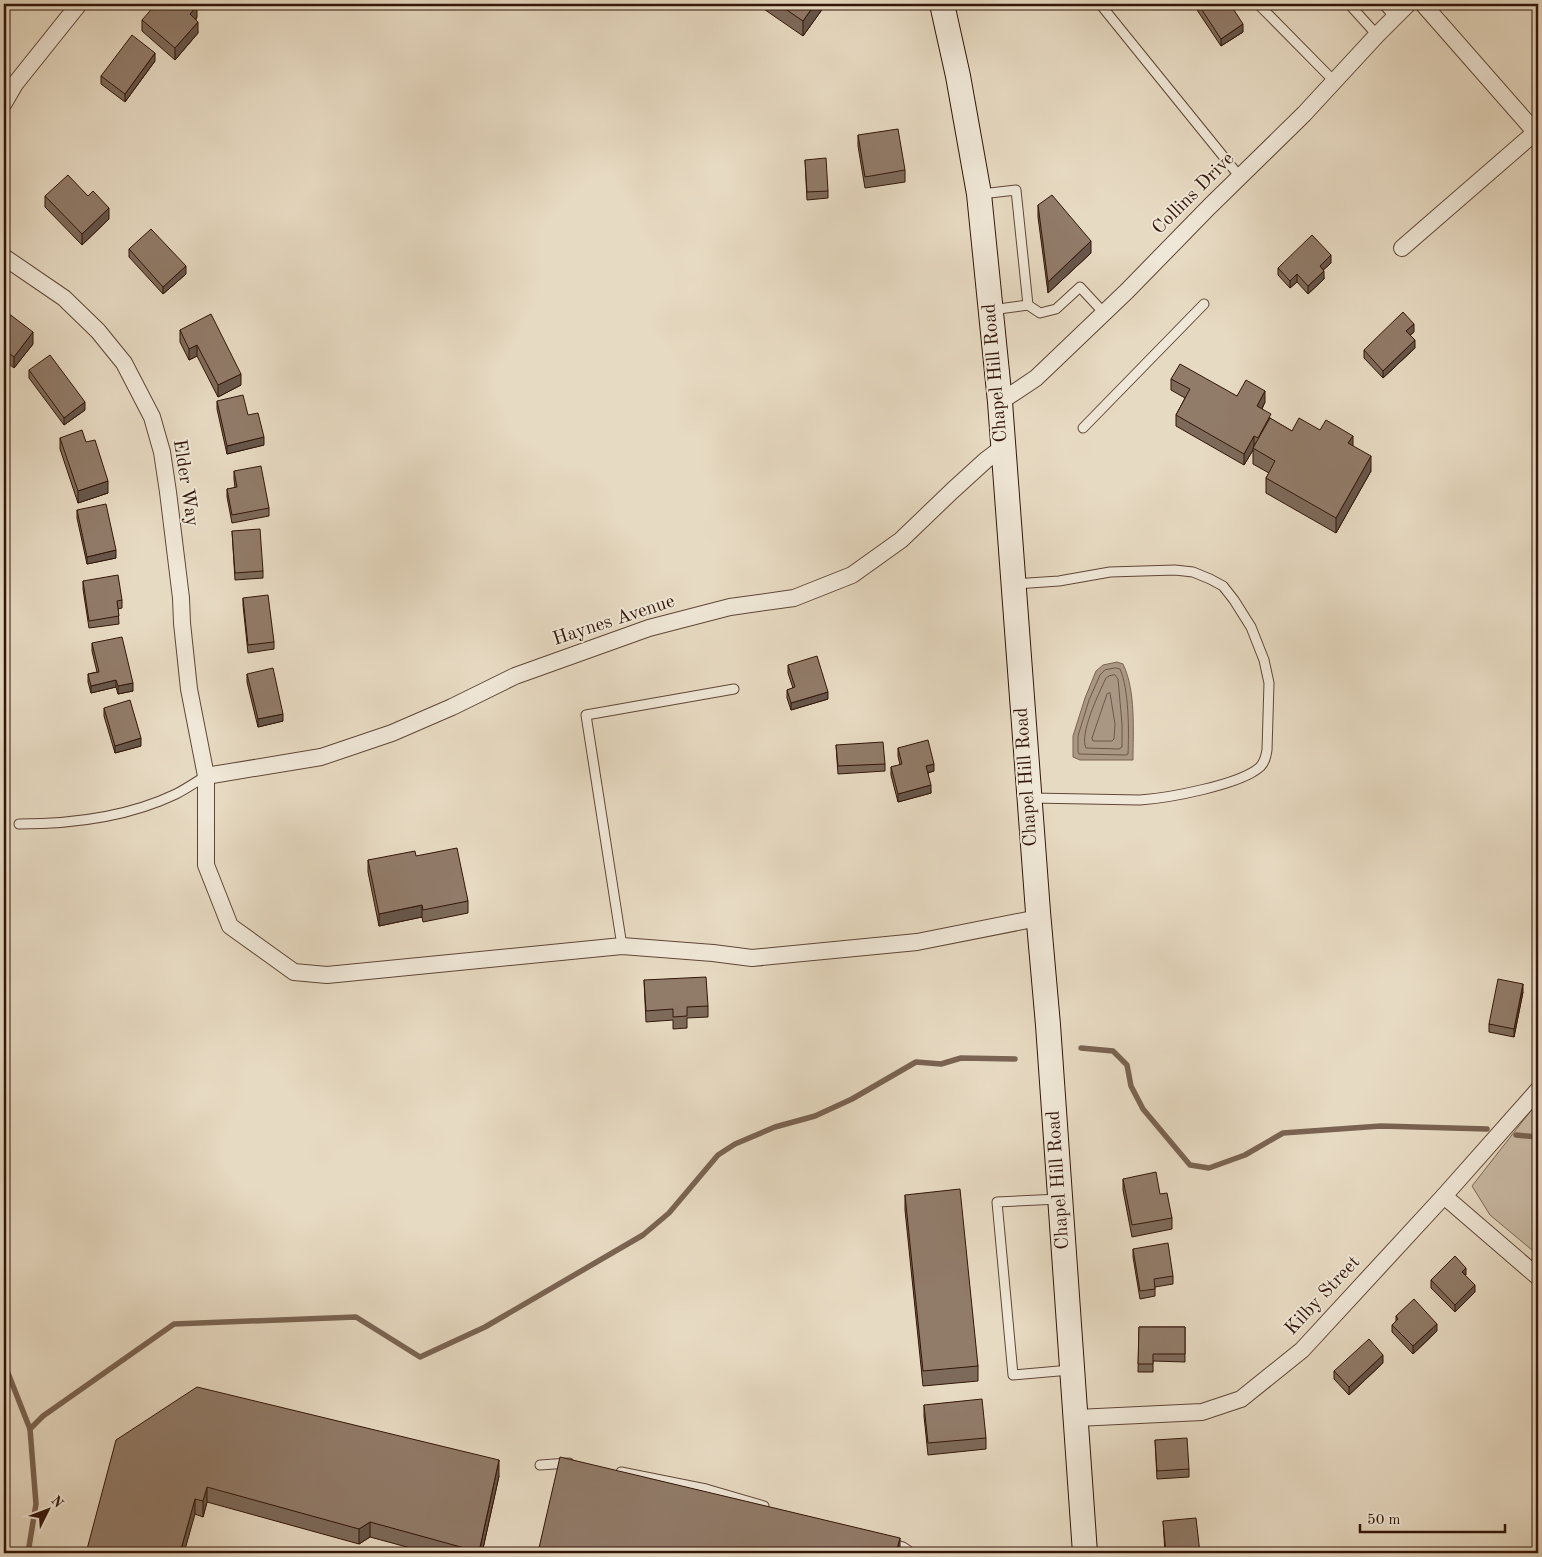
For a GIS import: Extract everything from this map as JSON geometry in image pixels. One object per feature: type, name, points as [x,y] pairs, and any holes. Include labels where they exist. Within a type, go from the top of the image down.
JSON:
[{"type":"main road","name":"Chapel Hill Road","points":[[942,4],[958,76],[979,194],[1000,402],[1038,918],[1048,1025],[1085,1553]]},
{"type":"street","points":[[4,103],[15,84],[79,4]]},
{"type":"street","name":"Collins Drive","points":[[1000,402],[1036,378],[1104,313],[1304,114],[1334,80],[1408,4]]},
{"type":"street","points":[[1402,248],[1537,133],[1423,4]]},
{"type":"street","name":"Elder Way","points":[[4,257],[64,298],[98,331],[124,363],[152,417],[162,452],[181,598],[189,689],[206,776],[206,865],[230,926],[294,972],[326,975],[622,946],[752,958],[917,942],[1038,918]]},
{"type":"street","name":"Haynes Avenue","points":[[206,776],[321,757],[392,733],[516,676],[649,628],[730,607],[794,598],[852,575],[901,540],[959,485],[1002,448]]},
{"type":"street","name":"Kilby Street","points":[[1077,1418],[1202,1412],[1241,1399],[1302,1350],[1444,1196],[1538,1090]]},
{"type":"street","points":[[1444,1196],[1538,1277]]},
{"type":"lane","points":[[1100,4],[1240,177]]},
{"type":"lane","points":[[1258,4],[1334,80]]},
{"type":"lane","points":[[1349,4],[1377,35]]},
{"type":"lane","points":[[1383,4],[1395,17]]},
{"type":"lane","points":[[979,194],[1016,190],[1028,305]]},
{"type":"lane","points":[[991,310],[1028,305],[1040,313],[1056,309],[1080,287],[1104,313]]},
{"type":"lane","points":[[1083,428],[1204,304]]},
{"type":"lane","points":[[1013,584],[1059,581],[1110,572],[1175,570],[1193,572],[1210,578],[1223,586],[1251,627],[1264,660],[1269,683],[1268,750],[1265,760],[1260,767],[1250,773],[1227,783],[1156,799],[1029,798]]},
{"type":"lane","points":[[622,946],[586,715],[734,689]]},
{"type":"lane","points":[[19,824],[49,824],[96,818],[143,806],[177,793],[206,776]]},
{"type":"lane","points":[[1060,1199],[997,1202],[1013,1375],[1073,1370]]},
{"type":"lane","points":[[540,1465],[574,1463]]},
{"type":"lane","points":[[612,1470],[706,1489],[772,1508]]},
{"type":"lane","points":[[884,1541],[903,1546],[912,1553]]},
{"type":"shaded area","points":[[1533,1108],[1538,1111],[1538,1255],[1490,1215],[1472,1186]]},
{"type":"water","points":[[1117,662],[1123,664],[1132,698],[1133,760],[1080,760],[1073,757],[1073,736],[1085,698],[1096,671],[1103,665]]},
{"type":"building","points":[[156,4],[195,4],[197,6],[190,14],[198,22],[175,48],[142,20]]},
{"type":"building","points":[[778,4],[815,4],[803,21]]},
{"type":"building","points":[[1198,4],[1230,4],[1243,24],[1221,39]]},
{"type":"building","points":[[132,35],[155,53],[125,94],[101,76]]},
{"type":"building","points":[[898,129],[905,170],[865,177],[858,135]]},
{"type":"building","points":[[826,158],[828,191],[807,192],[805,160]]},
{"type":"building","points":[[68,175],[88,196],[93,191],[109,208],[82,234],[45,196]]},
{"type":"building","points":[[1052,195],[1091,241],[1048,282],[1038,205]]},
{"type":"building","points":[[151,229],[186,266],[163,287],[129,249]]},
{"type":"building","points":[[1312,235],[1331,255],[1320,266],[1324,271],[1308,286],[1297,274],[1290,281],[1278,268]]},
{"type":"building","points":[[4,310],[33,332],[14,357],[4,349]]},
{"type":"building","points":[[1403,312],[1414,324],[1406,331],[1415,340],[1383,371],[1364,350]]},
{"type":"building","points":[[211,314],[241,374],[218,385],[197,345],[189,349],[180,330]]},
{"type":"building","points":[[50,355],[85,402],[64,418],[29,370]]},
{"type":"building","points":[[1180,364],[1237,396],[1246,380],[1265,391],[1257,406],[1271,414],[1258,438],[1254,436],[1244,454],[1176,415],[1190,389],[1171,379]]},
{"type":"building","points":[[243,395],[248,415],[258,413],[264,437],[227,446],[217,401]]},
{"type":"building","points":[[1270,418],[1292,431],[1299,418],[1320,430],[1326,420],[1353,436],[1348,443],[1371,456],[1336,518],[1266,478],[1275,461],[1253,448]]},
{"type":"building","points":[[82,430],[86,442],[95,440],[108,481],[78,491],[60,438]]},
{"type":"building","points":[[261,466],[269,508],[232,515],[227,489],[237,487],[234,471]]},
{"type":"building","points":[[106,504],[116,550],[87,557],[77,510]]},
{"type":"building","points":[[260,529],[263,571],[235,573],[232,531]]},
{"type":"building","points":[[118,575],[122,600],[117,601],[119,616],[89,621],[83,581]]},
{"type":"building","points":[[268,595],[274,642],[248,645],[243,598]]},
{"type":"building","points":[[122,637],[133,683],[118,686],[116,680],[91,686],[88,674],[99,672],[92,643]]},
{"type":"building","points":[[817,656],[828,692],[791,703],[787,690],[795,687],[788,665]]},
{"type":"building","points":[[273,668],[283,714],[258,719],[247,674]]},
{"type":"building","points":[[130,700],[141,738],[115,746],[104,708]]},
{"type":"building","points":[[928,740],[934,764],[926,766],[931,785],[898,794],[891,767],[902,764],[898,748]]},
{"type":"building","points":[[883,742],[885,764],[838,766],[836,745]]},
{"type":"building","points":[[457,848],[468,901],[423,910],[422,905],[379,914],[368,860],[415,851],[416,856]]},
{"type":"building","points":[[706,977],[708,1006],[687,1007],[687,1016],[673,1017],[673,1009],[646,1011],[644,980]]},
{"type":"building","points":[[1498,979],[1523,984],[1514,1029],[1489,1024]]},
{"type":"building","points":[[1156,1172],[1160,1194],[1167,1193],[1172,1218],[1132,1225],[1123,1179]]},
{"type":"building","points":[[960,1189],[978,1366],[923,1371],[905,1195]]},
{"type":"building","points":[[1168,1243],[1173,1276],[1154,1279],[1155,1289],[1140,1291],[1133,1249]]},
{"type":"building","points":[[1455,1256],[1466,1268],[1462,1272],[1475,1285],[1455,1305],[1431,1280]]},
{"type":"building","points":[[1414,1299],[1437,1324],[1413,1346],[1392,1325],[1398,1319],[1396,1316]]},
{"type":"building","points":[[1139,1327],[1185,1327],[1185,1354],[1153,1354],[1153,1364],[1138,1364]]},
{"type":"building","points":[[1369,1339],[1383,1355],[1349,1387],[1334,1371]]},
{"type":"building","points":[[197,1387],[499,1460],[479,1552],[370,1522],[359,1529],[207,1487],[203,1501],[195,1499],[180,1553],[86,1553],[116,1440]]},
{"type":"building","points":[[982,1399],[986,1438],[928,1443],[924,1405]]},
{"type":"building","points":[[1187,1438],[1189,1469],[1157,1471],[1155,1440]]},
{"type":"building","points":[[560,1457],[900,1538],[896,1553],[560,1553],[539,1548]]},
{"type":"building","points":[[1196,1518],[1200,1553],[1166,1553],[1163,1521]]},
{"type":"waterway","points":[[1081,1048],[1113,1051],[1127,1065],[1131,1086],[1143,1109],[1190,1165],[1209,1168],[1245,1155],[1283,1133],[1381,1126],[1487,1129]]},
{"type":"waterway","points":[[30,1429],[43,1416],[174,1324],[356,1317],[420,1357],[485,1327],[643,1235],[669,1213],[718,1155],[735,1144],[775,1127],[815,1116],[852,1099],[916,1062],[941,1064],[961,1058],[1015,1059]]},
{"type":"waterway","points":[[1516,1135],[1538,1137]]},
{"type":"waterway","points":[[4,1363],[30,1429],[36,1504],[28,1553]]}]
